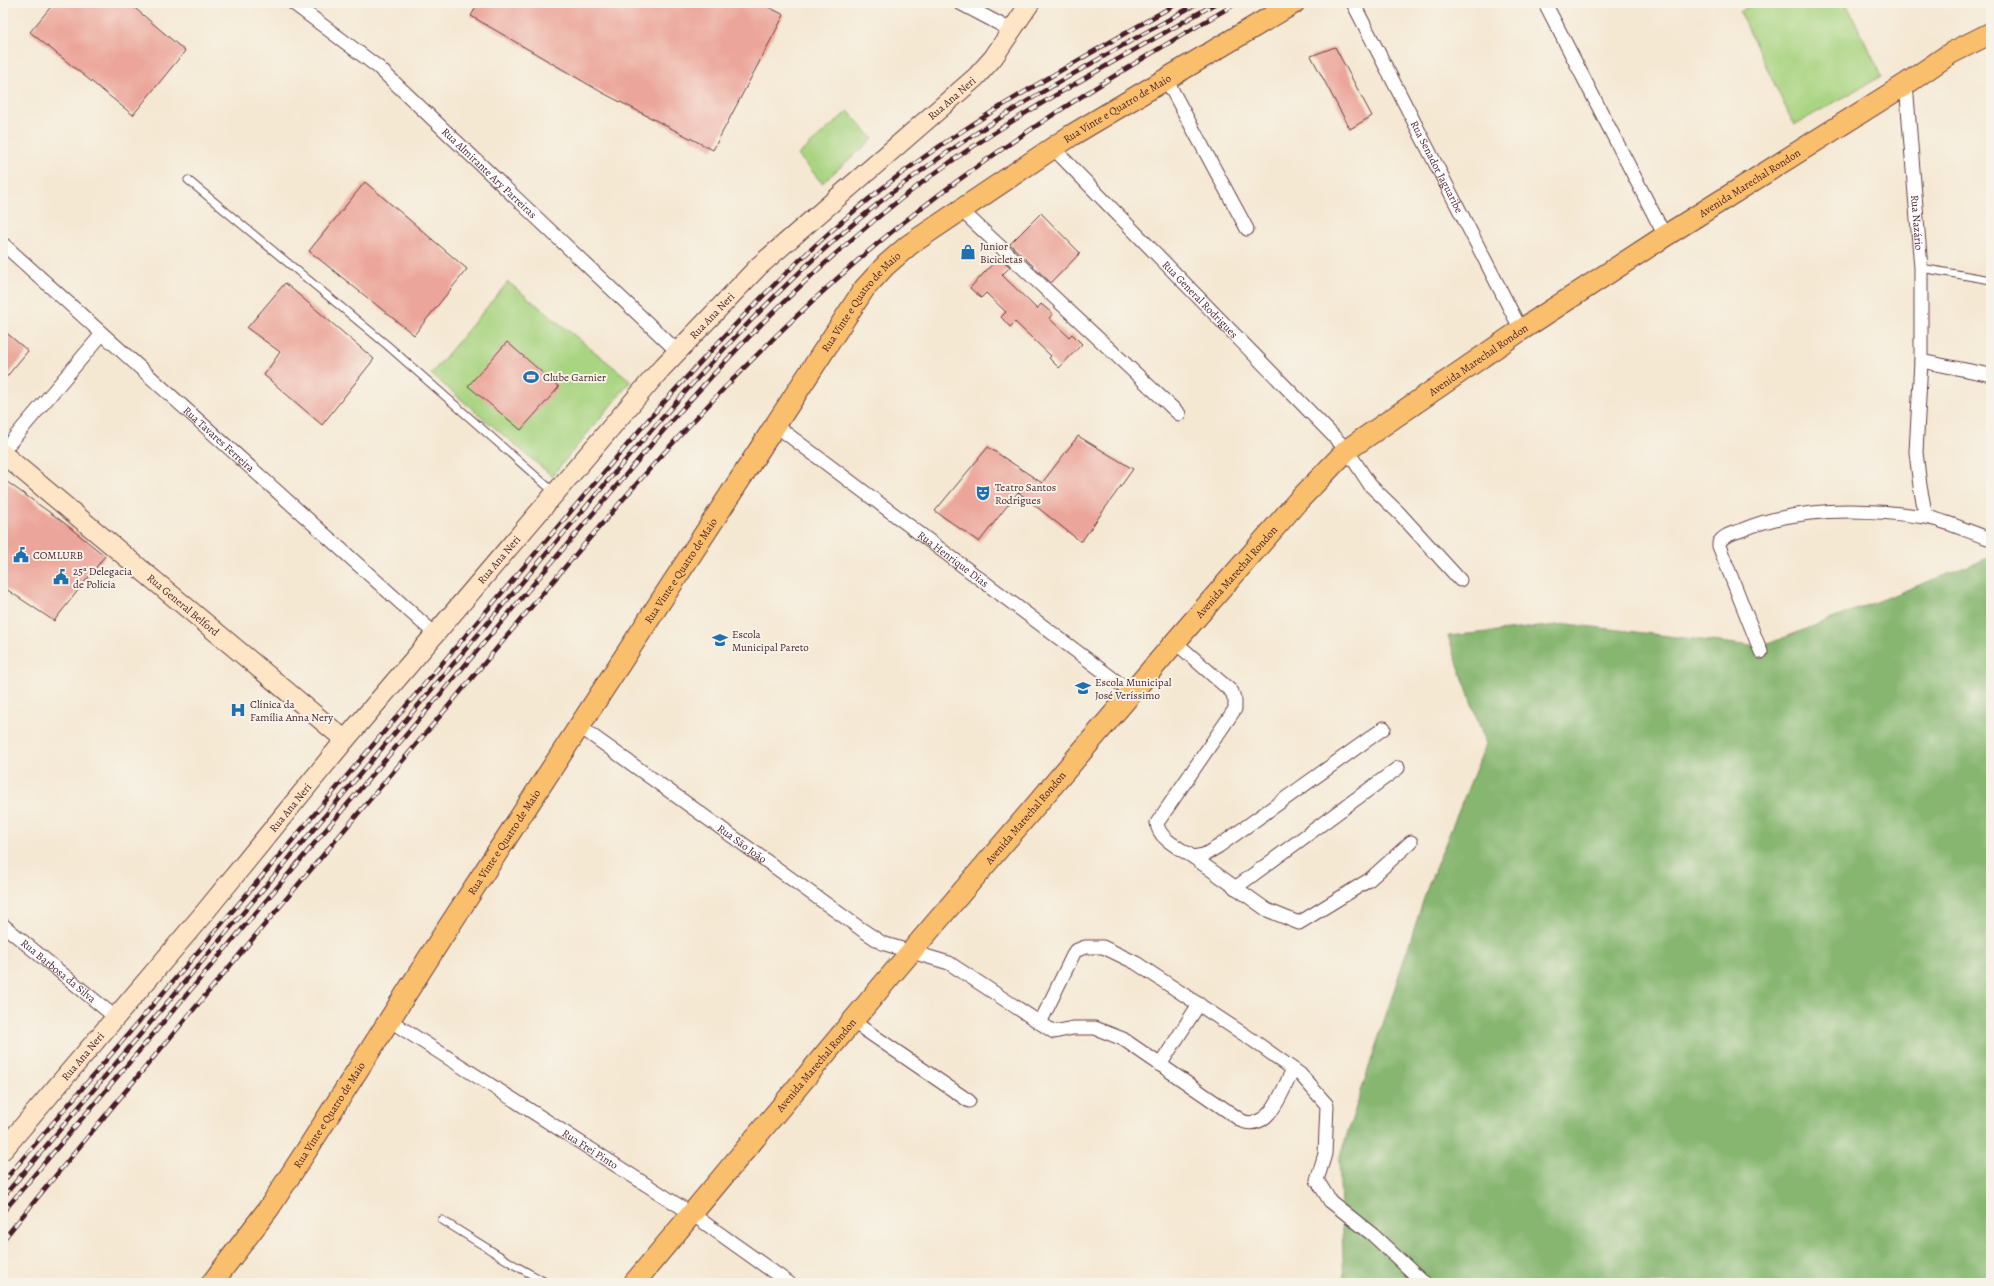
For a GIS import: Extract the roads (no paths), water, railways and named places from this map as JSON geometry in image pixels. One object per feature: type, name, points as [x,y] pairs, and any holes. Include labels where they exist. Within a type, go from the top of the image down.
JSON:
[{"type":"main road","name":"Rua Ana Neri","points":[[3,1150],[210,906],[345,740],[677,351],[759,266],[976,77],[990,61],[1030,3]]},
{"type":"main road","name":"Rua Vinte e Quatro de Maio","points":[[212,1283],[269,1208],[352,1082],[389,1020],[864,289],[886,265],[909,244],[1053,148],[1294,3]]},
{"type":"main road","name":"Avenida Marechal Rondon","points":[[634,1283],[910,952],[1175,642],[1313,484],[1347,450],[1521,330],[1665,236],[1906,84],[1951,53],[1991,33]]},
{"type":"main road","name":"Rua General Belford","points":[[3,452],[345,740]]},
{"type":"street","name":"Rua Almirante Ary Parreiras","points":[[293,3],[378,67],[677,351]]},
{"type":"street","points":[[960,3],[1012,30]]},
{"type":"street","name":"Rua Senador Jaguaribe","points":[[1353,3],[1521,330]]},
{"type":"street","points":[[1545,3],[1665,236]]},
{"type":"street","points":[[1166,79],[1247,230]]},
{"type":"street","name":"Rua Nazário","points":[[1906,84],[1921,268],[1920,361],[1916,452],[1920,486],[1926,517]]},
{"type":"street","name":"Rua General Rodrigues","points":[[1053,148],[1347,450],[1370,485],[1400,514],[1460,580]]},
{"type":"street","points":[[961,210],[1179,414]]},
{"type":"street","name":"Rua Tavares Ferreira","points":[[3,244],[435,634]]},
{"type":"street","points":[[3,452],[102,334]]},
{"type":"street","points":[[1920,361],[1991,375]]},
{"type":"street","name":"Rua Henrique Dias","points":[[775,425],[1132,693]]},
{"type":"street","points":[[1761,652],[1719,546],[1720,540],[1759,523],[1785,516],[1817,512],[1853,511],[1926,517],[1991,540]]},
{"type":"street","points":[[1175,642],[1232,692],[1235,701],[1235,709],[1157,823],[1157,830],[1163,836],[1266,910],[1299,923],[1369,880],[1411,842]]},
{"type":"street","name":"Rua São João","points":[[579,726],[882,943],[949,963],[1054,1032],[1073,1028],[1095,1028],[1123,1039],[1242,1121],[1250,1124],[1259,1122],[1271,1112],[1293,1069]]},
{"type":"street","points":[[1193,857],[1204,855],[1219,846],[1384,728]]},
{"type":"street","points":[[1236,888],[1398,768]]},
{"type":"street","name":"Rua Barbosa da Silva","points":[[3,925],[115,1017]]},
{"type":"street","points":[[1040,1023],[1075,951],[1085,947],[1103,947],[1136,963],[1199,1004],[1300,1074],[1327,1105],[1325,1154],[1317,1180],[1330,1201],[1373,1235],[1424,1283]]},
{"type":"street","points":[[1160,1065],[1199,1004]]},
{"type":"street","name":"Rua Frei Pinto","points":[[389,1020],[692,1214],[789,1283]]},
{"type":"street","points":[[852,1021],[969,1100]]},
{"type":"lane","points":[[188,180],[387,344],[555,493]]},
{"type":"lane","points":[[1921,268],[1991,280]]},
{"type":"lane","points":[[442,1220],[516,1266],[547,1283]]},
{"type":"railway","points":[[3,1182],[649,419],[753,306],[836,227],[901,174],[939,147],[1017,96],[1178,3]]},
{"type":"railway","points":[[3,1197],[617,470],[703,372],[793,278],[858,220],[897,188],[938,159],[1023,104],[1198,3]]},
{"type":"railway","points":[[3,1212],[686,404],[781,305],[814,273],[883,213],[919,185],[990,135],[1064,90],[1216,3]]},
{"type":"railway","points":[[3,1240],[58,1172],[598,528],[699,414],[752,359],[807,306],[864,255],[907,219],[952,185],[1044,120],[1140,60],[1237,3]]},
{"type":"place","name":"Junior Bicicletas","points":[[968,252]]},
{"type":"place","name":"Clube Garnier","points":[[531,377]]},
{"type":"place","name":"Teatro Santos Rodrigues","points":[[983,493]]},
{"type":"place","name":"COMLURB","points":[[21,555]]},
{"type":"place","name":"25ª Delegacia de Polícia","points":[[61,577]]},
{"type":"place","name":"Escola Municipal Pareto","points":[[720,640]]},
{"type":"place","name":"Escola Municipal José Veríssimo","points":[[1083,688]]},
{"type":"place","name":"Clínica da Família Anna Nery","points":[[238,710]]}]
